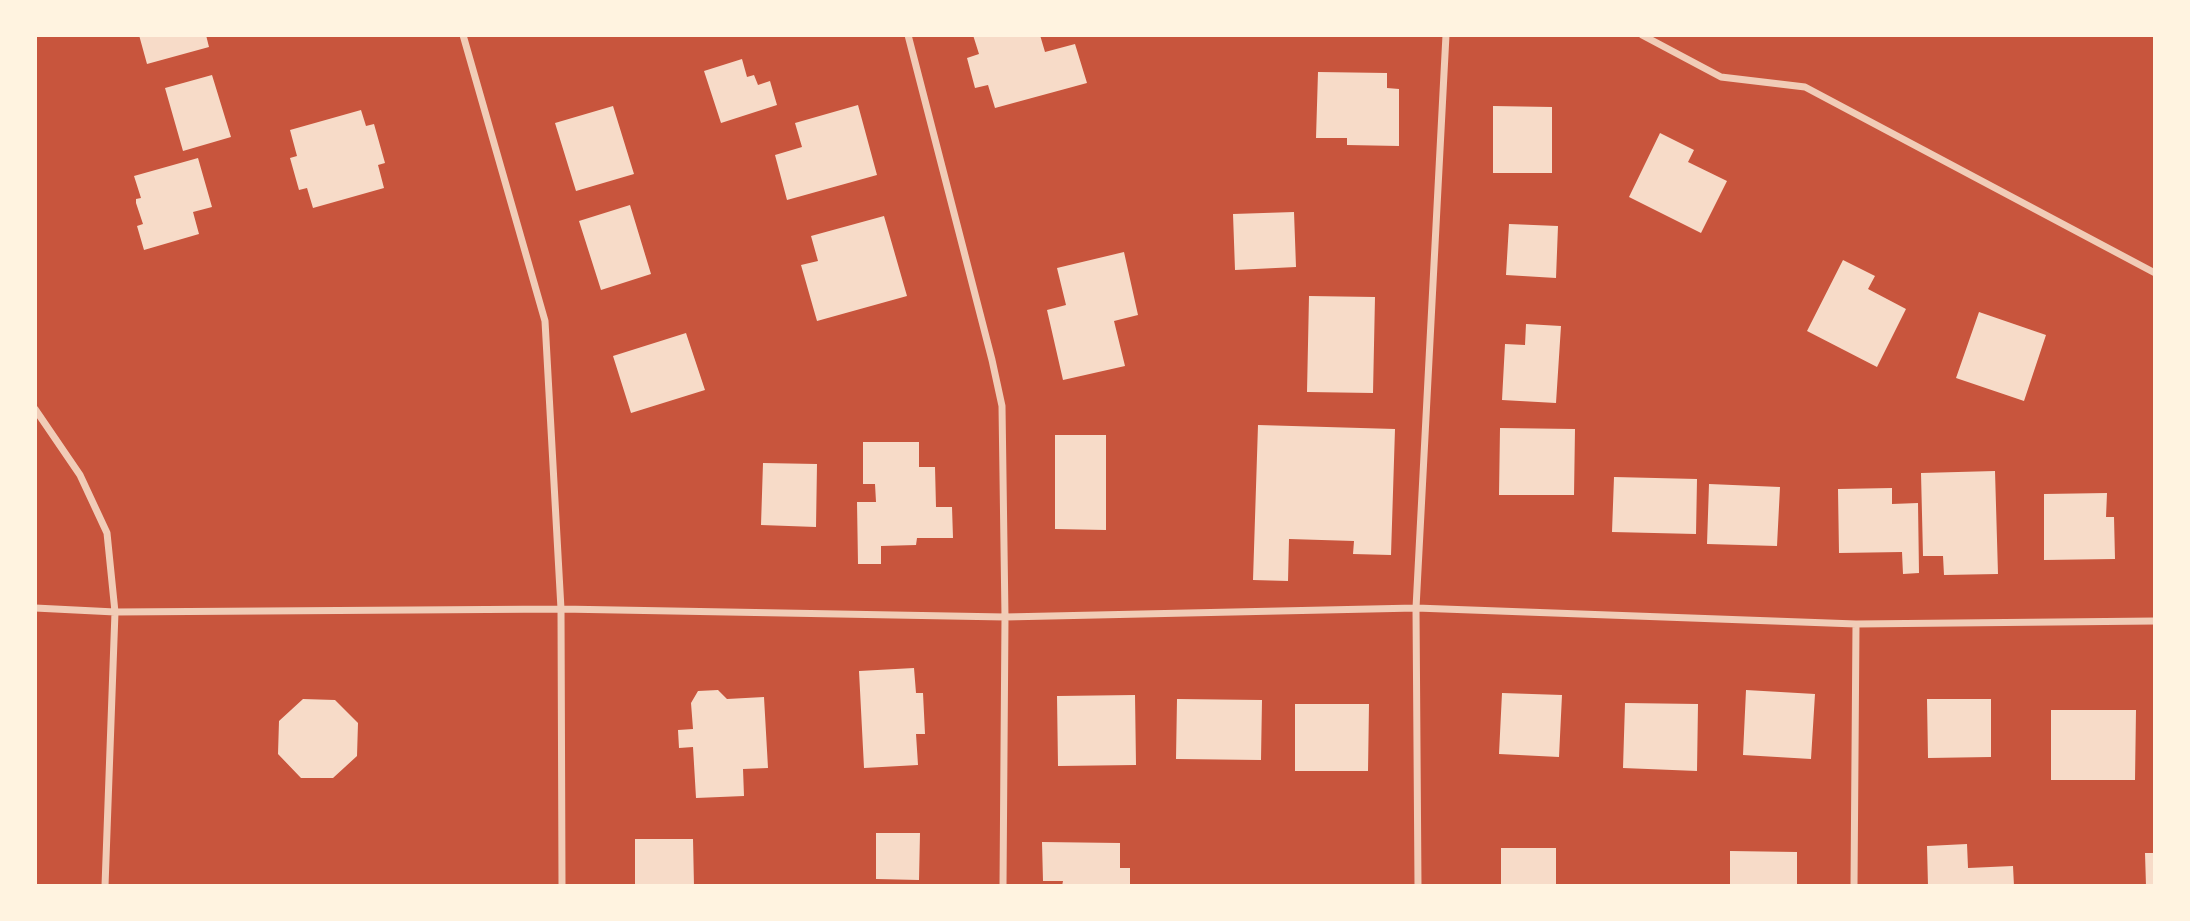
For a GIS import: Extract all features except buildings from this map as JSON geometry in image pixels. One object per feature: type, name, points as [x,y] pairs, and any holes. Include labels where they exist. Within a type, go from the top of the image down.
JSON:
[{"type":"street","points":[[463,35],[545,321],[561,609],[562,886]]},
{"type":"street","points":[[908,35],[1002,406],[1005,617],[1003,886]]},
{"type":"street","points":[[1418,886],[1416,608],[1446,35]]},
{"type":"street","points":[[1642,35],[1721,77],[1805,87],[2155,273]]},
{"type":"street","points":[[35,409],[80,475],[107,533],[115,612],[105,886]]},
{"type":"street","points":[[35,608],[115,612],[561,609],[1005,617],[1416,608],[1856,624],[2155,621]]},
{"type":"street","points":[[1854,886],[1856,624]]}]
